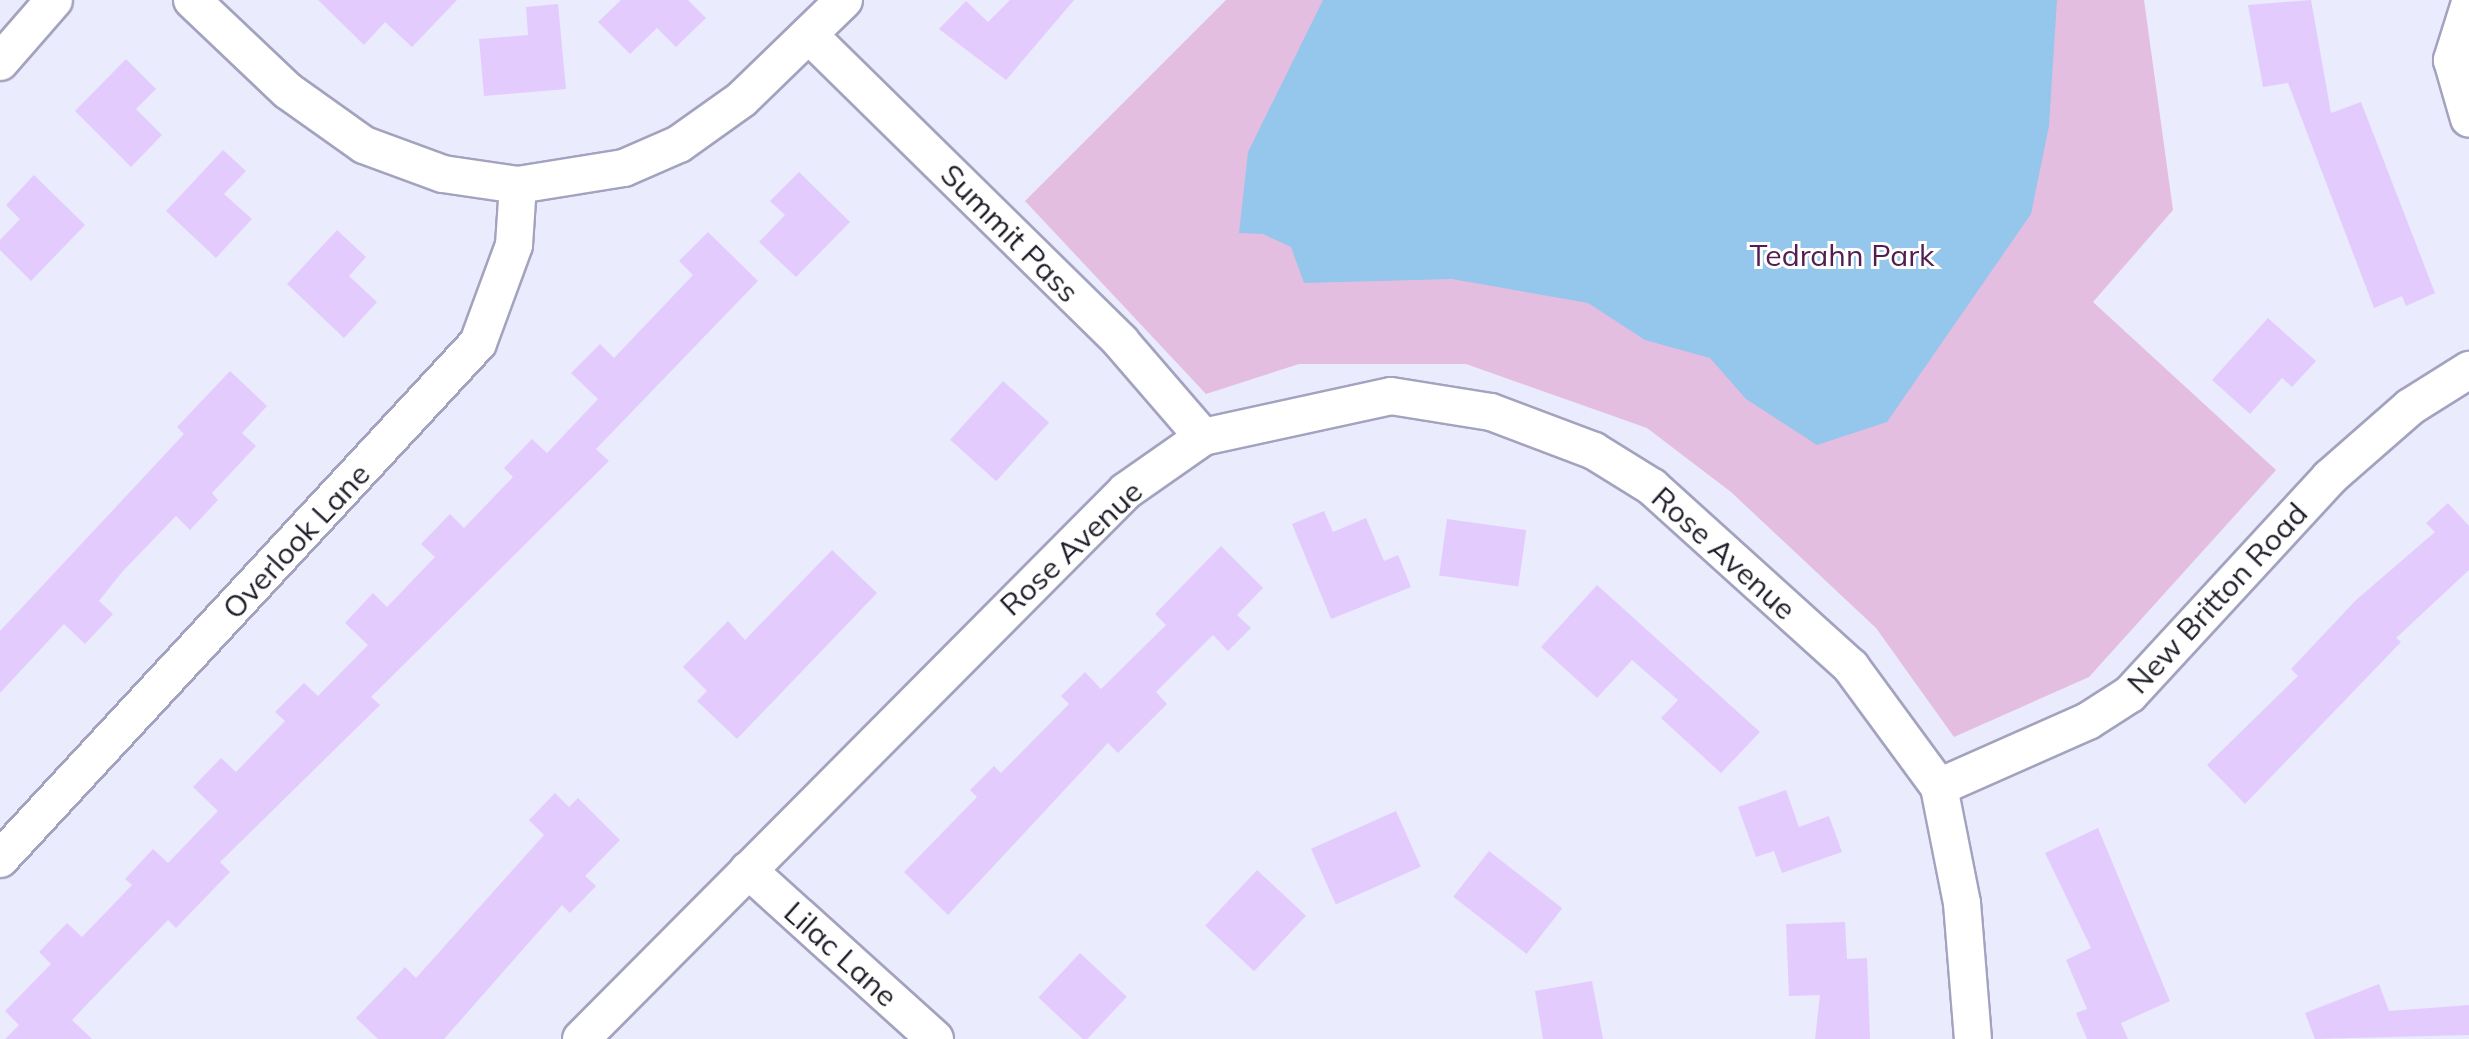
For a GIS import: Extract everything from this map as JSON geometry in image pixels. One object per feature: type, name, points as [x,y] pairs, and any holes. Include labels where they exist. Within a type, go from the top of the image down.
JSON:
[{"type":"street","points":[[0,62],[54,0]]},
{"type":"street","points":[[192,0],[288,91],[364,145],[443,174],[518,185],[624,168],[679,144],[810,36],[844,0]]},
{"type":"street","points":[[2469,6],[2452,60],[2469,119]]},
{"type":"street","name":"Summit Pass","points":[[810,36],[1121,342],[1203,437]]},
{"type":"street","name":"Overlook Lane","points":[[0,859],[478,343],[514,245],[518,185]]},
{"type":"street","name":"New Britton Road","points":[[1939,787],[2088,721],[2130,694],[2329,478],[2410,407],[2469,370]]},
{"type":"street","name":"Rose Avenue","points":[[581,1039],[1093,519],[1203,437],[1391,396],[1491,412],[1594,451],[1652,487],[1851,667],[1939,787],[1962,903],[1973,1039]]},
{"type":"street","name":"Lilac Lane","points":[[748,870],[935,1039]]},
{"type":"green space","name":"Tedrahn Park","points":[[1226,0],[2144,0],[2173,210],[2093,302],[2276,470],[2089,677],[1954,737],[1876,628],[1731,492],[1647,428],[1466,364],[1299,364],[1206,394],[1025,201]]},
{"type":"water","points":[[1323,0],[2057,0],[2049,126],[2031,214],[1887,422],[1817,445],[1746,399],[1710,358],[1645,340],[1588,303],[1452,279],[1304,283],[1291,247],[1263,234],[1239,233],[1248,152]]},
{"type":"building","points":[[318,0],[457,0],[412,47],[385,22],[364,45]]},
{"type":"building","points":[[621,0],[688,0],[706,18],[676,47],[657,28],[630,54],[598,22]]},
{"type":"building","points":[[1010,0],[1074,0],[1006,80],[939,29],[966,1],[988,22]]},
{"type":"building","points":[[2311,0],[2331,113],[2361,102],[2435,293],[2406,306],[2402,296],[2374,308],[2288,83],[2263,87],[2248,5]]},
{"type":"building","points":[[558,4],[566,89],[484,96],[479,39],[528,35],[526,7]]},
{"type":"building","points":[[126,59],[156,89],[136,109],[162,135],[131,167],[75,111]]},
{"type":"building","points":[[223,150],[246,171],[224,194],[252,219],[216,258],[166,211]]},
{"type":"building","points":[[799,172],[850,222],[796,277],[759,242],[785,215],[770,201]]},
{"type":"building","points":[[34,175],[85,225],[31,281],[0,250],[0,240],[20,219],[6,205]]},
{"type":"building","points":[[337,230],[366,257],[349,276],[377,302],[344,338],[287,284]]},
{"type":"building","points":[[708,232],[758,281],[596,449],[609,461],[371,697],[380,705],[220,862],[230,872],[176,928],[168,920],[72,1020],[92,1039],[5,1039],[19,1025],[5,1011],[51,964],[39,952],[67,923],[82,937],[132,885],[125,879],[153,849],[168,863],[218,811],[193,787],[221,758],[236,772],[285,721],[275,712],[304,683],[318,696],[368,645],[345,623],[373,593],[387,607],[435,557],[421,544],[450,514],[464,528],[513,477],[504,468],[532,439],[547,453],[598,399],[571,373],[600,344],[614,358],[693,275],[679,261]]},
{"type":"building","points":[[2268,318],[2316,361],[2292,387],[2282,378],[2250,414],[2212,380]]},
{"type":"building","points":[[230,371],[267,406],[242,433],[256,446],[212,493],[218,500],[190,530],[176,516],[122,572],[99,601],[113,614],[85,644],[64,624],[0,693],[0,631],[184,434],[177,427]]},
{"type":"building","points":[[1003,381],[1049,422],[996,481],[950,440]]},
{"type":"building","points":[[2448,503],[2469,526],[2469,570],[2396,638],[2401,642],[2245,804],[2207,765],[2298,676],[2291,669],[2356,600],[2435,532],[2426,523]]},
{"type":"building","points":[[1324,511],[1333,532],[1366,518],[1384,561],[1398,555],[1411,587],[1331,619],[1292,524]]},
{"type":"building","points":[[1447,519],[1526,530],[1518,587],[1439,575]]},
{"type":"building","points":[[1221,546],[1263,588],[1237,615],[1251,628],[1228,651],[1213,635],[1156,692],[1167,704],[1118,753],[1108,743],[948,915],[904,872],[977,797],[970,790],[994,766],[1001,773],[1069,704],[1061,696],[1085,672],[1101,689],[1166,625],[1155,614]]},
{"type":"building","points":[[832,550],[877,593],[737,739],[697,701],[707,691],[683,667],[728,621],[745,640]]},
{"type":"building","points":[[1597,585],[1760,732],[1721,773],[1661,718],[1678,700],[1632,660],[1597,698],[1541,647]]},
{"type":"building","points":[[1786,790],[1799,827],[1829,816],[1842,852],[1782,873],[1774,851],[1756,857],[1738,807]]},
{"type":"building","points":[[555,793],[569,807],[578,798],[620,840],[585,876],[596,886],[570,913],[562,905],[444,1039],[378,1039],[356,1018],[405,967],[416,978],[544,835],[529,820]]},
{"type":"building","points":[[1396,811],[1421,867],[1336,905],[1311,849]]},
{"type":"building","points":[[2098,828],[2170,1001],[2121,1023],[2128,1039],[2087,1039],[2076,1013],[2087,1009],[2066,960],[2091,948],[2045,853]]},
{"type":"building","points":[[1489,851],[1562,908],[1527,954],[1453,897]]},
{"type":"building","points":[[1257,870],[1306,916],[1254,971],[1205,926]]},
{"type":"building","points":[[1845,922],[1847,959],[1867,958],[1870,1039],[1815,1039],[1820,995],[1789,996],[1786,924]]},
{"type":"building","points":[[1080,953],[1127,997],[1087,1039],[1083,1039],[1038,998]]},
{"type":"building","points":[[1592,981],[1603,1039],[1543,1039],[1535,991]]},
{"type":"building","points":[[2379,984],[2389,1011],[2469,1005],[2469,1035],[2315,1039],[2305,1013]]}]
